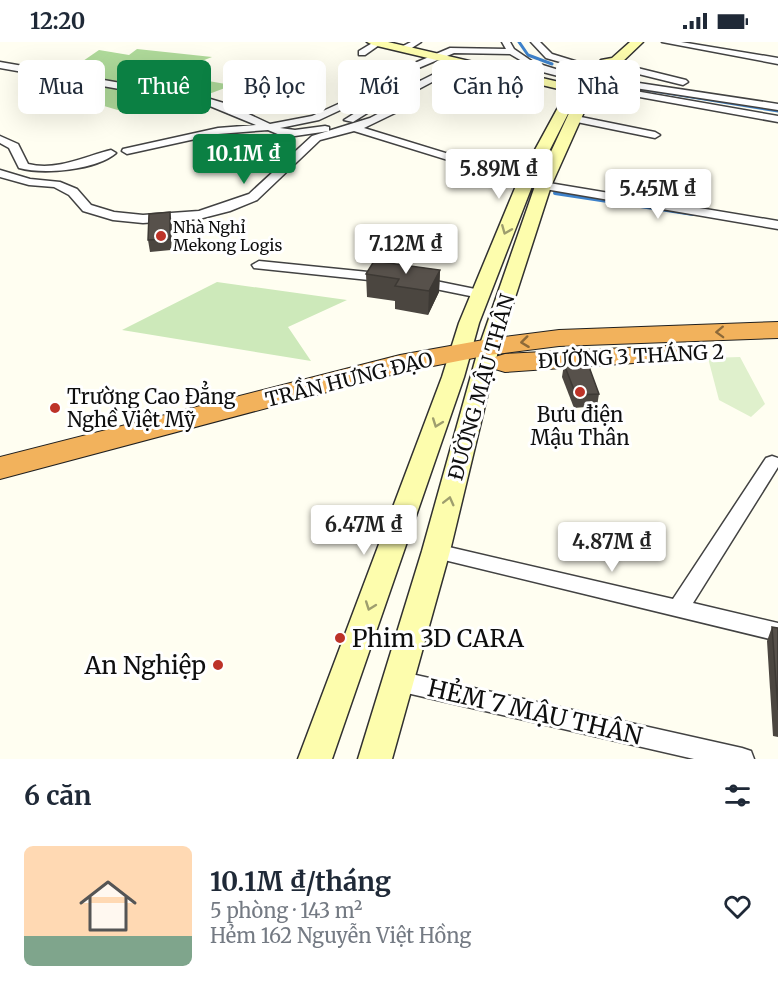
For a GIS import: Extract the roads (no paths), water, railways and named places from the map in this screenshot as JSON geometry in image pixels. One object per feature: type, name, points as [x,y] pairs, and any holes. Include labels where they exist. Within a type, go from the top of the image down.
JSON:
[{"type":"highway","name":"ĐƯỜNG 3 THÁNG 2","points":[[473,358],[559,338],[778,330]]},
{"type":"highway","name":"ĐƯỜNG 3 THÁNG 2","points":[[473,358],[778,349]]},
{"type":"highway","name":"TRẦN HƯNG ĐẠO","points":[[0,468],[390,367],[473,358]]},
{"type":"highway","name":"TRẦN HƯNG ĐẠO","points":[[0,483],[473,358]]},
{"type":"main road","name":"ĐƯỜNG MẬU THÂN","points":[[602,60],[619,42]]},
{"type":"main road","name":"ĐƯỜNG MẬU THÂN","points":[[617,60],[637,42]]},
{"type":"main road","points":[[375,43],[447,60]]},
{"type":"main road","name":"ĐƯỜNG MẬU THÂN","points":[[315,759],[473,358],[535,184],[564,114]]},
{"type":"main road","name":"ĐƯỜNG MẬU THÂN","points":[[375,759],[436,551],[473,358],[480,294],[535,184],[579,114]]},
{"type":"street","points":[[404,50],[417,42]]},
{"type":"street","points":[[535,42],[549,56],[560,60]]},
{"type":"street","points":[[666,42],[778,61]]},
{"type":"street","points":[[362,53],[375,43]]},
{"type":"street","points":[[127,151],[218,131],[270,127],[330,113],[361,98],[399,73],[462,46],[507,47],[524,60]]},
{"type":"street","points":[[460,60],[501,57],[524,60]]},
{"type":"street","points":[[0,65],[207,101],[280,132],[295,133],[336,126],[364,112],[405,85],[432,73]]},
{"type":"street","points":[[544,68],[556,72]]},
{"type":"street","points":[[0,173],[28,182],[56,184],[73,192],[87,208],[113,216],[143,219],[199,215],[226,208],[253,197],[316,138],[354,128],[393,110],[414,88],[432,77]]},
{"type":"street","points":[[640,86],[739,95],[745,102]]},
{"type":"street","points":[[640,88],[778,107]]},
{"type":"street","points":[[640,91],[778,119]]},
{"type":"street","points":[[576,119],[655,135]]},
{"type":"street","points":[[354,128],[535,184],[778,225]]},
{"type":"street","points":[[0,139],[14,146],[23,166],[39,170],[59,169],[111,153]]},
{"type":"street","points":[[259,265],[413,281],[480,294]]},
{"type":"street","points":[[678,609],[772,462]]},
{"type":"street","points":[[436,551],[778,632]]},
{"type":"street","name":"HẺM 7 MẬU THÂN","points":[[398,681],[742,759]]},
{"type":"waterway","points":[[519,42],[528,55],[552,64]]},
{"type":"waterway","points":[[640,89],[778,111]]},
{"type":"waterway","points":[[555,193],[693,214]]},
{"type":"place","name":"Nhà Nghỉ Mekong Logis","points":[[161,236]]},
{"type":"place","name":"Bưu điện Mậu Thân","points":[[580,392]]},
{"type":"place","name":"Trường Cao Đẳng Nghề Việt Mỹ","points":[[55,408]]},
{"type":"place","name":"Phim 3D CARA","points":[[340,638]]},
{"type":"place","name":"An Nghiệp","points":[[218,665]]}]
